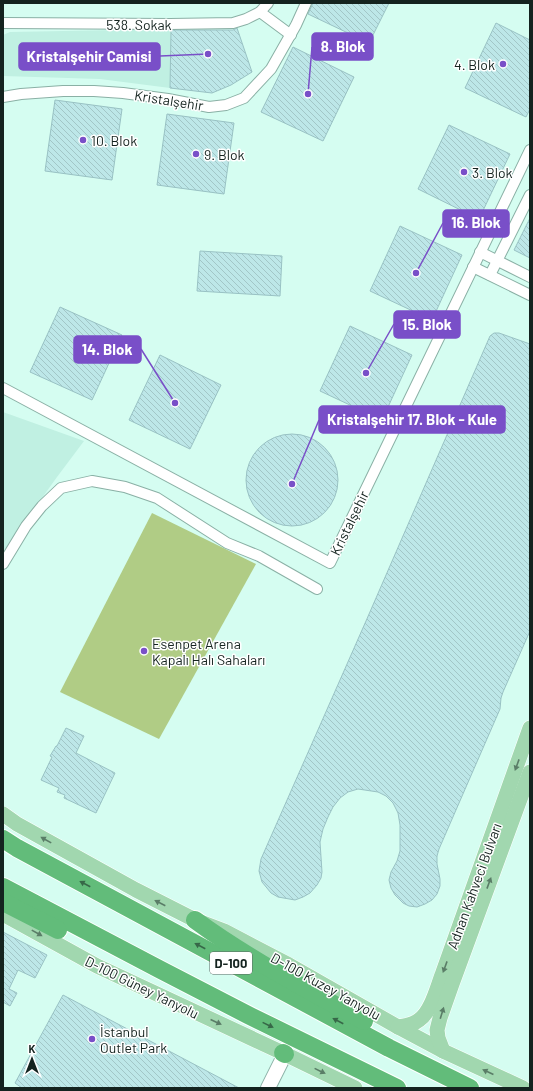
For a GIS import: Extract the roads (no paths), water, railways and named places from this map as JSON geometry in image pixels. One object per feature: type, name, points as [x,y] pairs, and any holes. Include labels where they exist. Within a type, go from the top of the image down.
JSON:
[{"type":"highway","name":"D-100","points":[[3,839],[316,1009],[465,1086]]},
{"type":"highway","name":"D-100","points":[[3,887],[248,1015],[397,1088]]},
{"type":"highway","points":[[3,902],[107,954],[146,968],[159,969]]},
{"type":"highway","points":[[195,920],[214,934],[418,1053],[465,1086]]},
{"type":"main road","name":"Adnan Kahveci Bulvarı","points":[[398,1027],[420,1020],[426,1013],[432,1000],[530,728]]},
{"type":"main road","name":"Adnan Kahveci Bulvarı","points":[[443,1051],[437,1034],[440,1018],[530,772]]},
{"type":"main road","name":"D-100 Kuzey Yanyolu","points":[[3,814],[17,824],[136,890],[195,920],[224,931],[289,965],[443,1051],[523,1088]]},
{"type":"main road","name":"D-100 Güney Yanyolu","points":[[3,914],[97,966],[282,1058],[355,1088]]},
{"type":"main road","points":[[261,1088],[282,1058]]},
{"type":"main road","points":[[268,1088],[282,1058]]},
{"type":"street","name":"538. Sokak","points":[[3,24],[233,23],[246,19],[260,12],[268,3]]},
{"type":"street","name":"Kristalşehir","points":[[3,97],[63,91],[94,91],[168,99],[209,107],[226,105],[244,98],[271,69],[291,35],[306,3]]},
{"type":"street","points":[[260,12],[291,35]]},
{"type":"street","name":"Kristalşehir","points":[[3,388],[330,563],[530,150]]},
{"type":"street","points":[[490,275],[530,195]]},
{"type":"street","points":[[480,252],[530,277]]},
{"type":"street","points":[[473,267],[530,295]]},
{"type":"street","points":[[3,564],[26,526],[42,506],[61,488],[92,481],[125,487],[157,498],[227,543],[259,556],[317,589]]},
{"type":"place","name":"Kristalşehir Camisi","points":[[208,54]]},
{"type":"place","name":"4. Blok","points":[[503,64]]},
{"type":"place","name":"8. Blok","points":[[308,94]]},
{"type":"place","name":"10. Blok","points":[[83,140]]},
{"type":"place","name":"9. Blok","points":[[196,154]]},
{"type":"place","name":"3. Blok","points":[[464,172]]},
{"type":"place","name":"16. Blok","points":[[416,273]]},
{"type":"place","name":"15. Blok","points":[[366,373]]},
{"type":"place","name":"14. Blok","points":[[175,403]]},
{"type":"place","name":"Kristalşehir 17. Blok - Kule","points":[[292,484]]},
{"type":"place","name":"Esenpet Arena Kapalı Halı Sahaları","points":[[144,651]]},
{"type":"place","name":"İstanbul Outlet Park","points":[[92,1039]]}]
